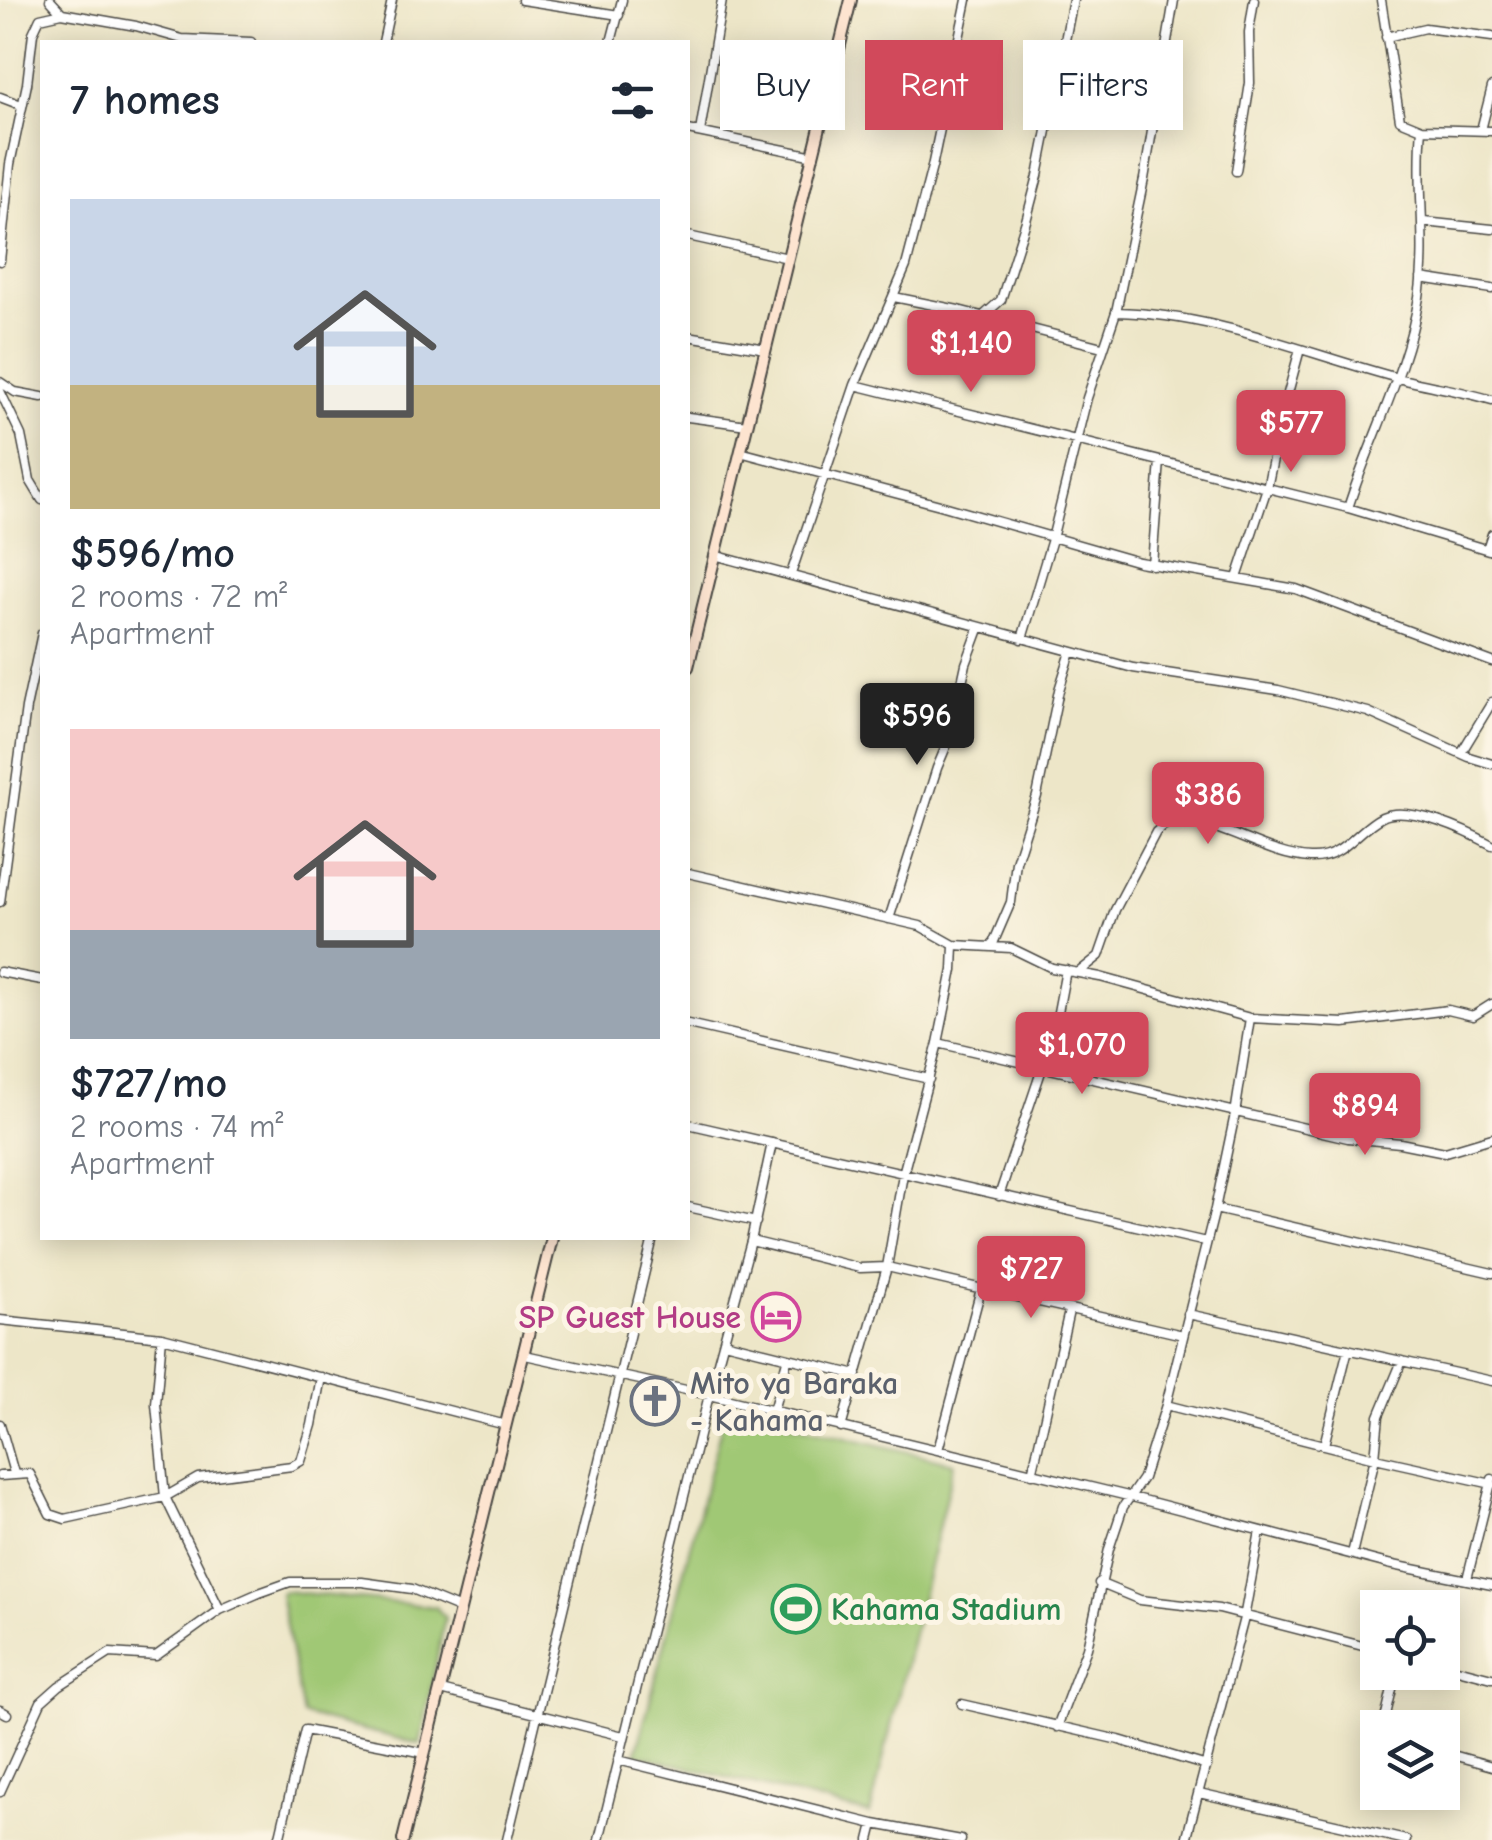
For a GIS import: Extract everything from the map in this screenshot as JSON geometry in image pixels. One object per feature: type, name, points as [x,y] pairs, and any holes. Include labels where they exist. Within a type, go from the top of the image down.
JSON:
[{"type":"street","points":[[50,0],[62,12]]},
{"type":"street","points":[[382,40],[392,0]]},
{"type":"street","points":[[522,0],[619,15]]},
{"type":"street","points":[[612,40],[622,0]]},
{"type":"street","points":[[700,132],[722,0]]},
{"type":"street","points":[[690,658],[852,0]]},
{"type":"street","points":[[790,574],[855,385],[894,297],[916,231],[967,0]]},
{"type":"street","points":[[1064,40],[1073,0]]},
{"type":"street","points":[[1167,40],[1174,0]]},
{"type":"street","points":[[1236,170],[1250,83],[1249,32],[1254,0]]},
{"type":"street","points":[[1381,0],[1397,114],[1406,124],[1422,129],[1492,131]]},
{"type":"street","points":[[0,261],[10,164],[37,21],[62,12],[182,39],[205,40]]},
{"type":"street","points":[[1386,36],[1425,28],[1492,38]]},
{"type":"street","points":[[1481,130],[1492,87]]},
{"type":"street","points":[[0,96],[22,105]]},
{"type":"street","points":[[1348,508],[1410,340],[1424,222],[1419,155],[1422,129]]},
{"type":"street","points":[[690,130],[814,156]]},
{"type":"street","points":[[983,316],[1001,300],[1026,221],[1046,130]]},
{"type":"street","points":[[1022,639],[1102,347],[1116,312],[1150,130]]},
{"type":"street","points":[[1424,222],[1492,229]]},
{"type":"street","points":[[690,236],[788,258]]},
{"type":"street","points":[[1420,278],[1492,289]]},
{"type":"street","points":[[894,297],[1102,347]]},
{"type":"street","points":[[1116,312],[1174,316],[1251,333],[1397,378],[1492,400]]},
{"type":"street","points":[[690,336],[766,350]]},
{"type":"street","points":[[1237,578],[1267,488],[1300,349]]},
{"type":"street","points":[[0,382],[16,392],[40,397]]},
{"type":"street","points":[[855,385],[1348,508],[1489,550],[1492,534]]},
{"type":"street","points":[[0,391],[21,435],[30,480],[40,497]]},
{"type":"street","points":[[690,418],[747,426]]},
{"type":"street","points":[[740,452],[1152,565],[1311,593],[1492,662]]},
{"type":"street","points":[[1152,565],[1160,461]]},
{"type":"street","points":[[714,555],[1133,668],[1278,690],[1368,712],[1492,764]]},
{"type":"street","points":[[889,920],[953,729],[966,664],[979,629]]},
{"type":"street","points":[[0,902],[26,708],[40,643]]},
{"type":"street","points":[[992,946],[1011,902],[1016,862],[1037,796],[1045,749],[1071,652]]},
{"type":"street","points":[[1462,753],[1492,702]]},
{"type":"street","points":[[1079,972],[1099,956],[1124,894],[1156,832],[1169,821],[1192,823],[1309,858],[1337,852],[1380,818],[1394,814],[1443,823],[1492,845]]},
{"type":"street","points":[[690,873],[920,926],[954,945],[1011,948],[1045,966],[1250,1018],[1344,1023],[1436,1010],[1473,1016],[1492,1004]]},
{"type":"street","points":[[841,1428],[887,1268],[903,1174],[938,1043],[954,945]]},
{"type":"street","points":[[999,1196],[1054,1032],[1066,970]]},
{"type":"street","points":[[0,972],[40,980]]},
{"type":"street","points":[[1057,1728],[1087,1648],[1099,1583],[1124,1507],[1142,1478],[1166,1405],[1215,1209],[1250,1018]]},
{"type":"street","points":[[690,1024],[930,1079]]},
{"type":"street","points":[[938,1043],[1348,1138],[1400,1142],[1445,1152],[1492,1138]]},
{"type":"street","points":[[690,1124],[1206,1242]]},
{"type":"street","points":[[599,1840],[756,1222],[772,1143]]},
{"type":"street","points":[[690,1207],[756,1222]]},
{"type":"street","points":[[1215,1209],[1492,1273]]},
{"type":"street","points":[[404,1840],[552,1240]]},
{"type":"street","points":[[507,1840],[653,1240]]},
{"type":"street","points":[[751,1241],[860,1268],[887,1268],[1183,1335]]},
{"type":"street","points":[[938,1450],[981,1289]]},
{"type":"street","points":[[1032,1474],[1070,1311]]},
{"type":"street","points":[[1188,1314],[1492,1380]]},
{"type":"street","points":[[0,1320],[162,1337],[506,1425]]},
{"type":"street","points":[[162,1337],[156,1404],[166,1497],[220,1610]]},
{"type":"street","points":[[724,1342],[856,1374]]},
{"type":"street","points":[[1324,1445],[1348,1349]]},
{"type":"street","points":[[525,1355],[938,1450],[1388,1564],[1492,1585]]},
{"type":"street","points":[[774,1411],[788,1360]]},
{"type":"street","points":[[1352,1554],[1375,1458],[1380,1416],[1402,1361]]},
{"type":"street","points":[[0,1476],[25,1473],[34,1477],[50,1514],[65,1519],[166,1497],[198,1478],[292,1466],[301,1461],[321,1376]]},
{"type":"street","points":[[1166,1405],[1375,1458],[1492,1482],[1468,1579]]},
{"type":"street","points":[[0,1424],[14,1474]]},
{"type":"street","points":[[1186,1840],[1244,1618],[1260,1531]]},
{"type":"street","points":[[0,1792],[41,1702],[110,1654],[156,1656],[220,1610],[290,1582],[384,1584],[458,1608]]},
{"type":"street","points":[[1099,1583],[1140,1600],[1196,1605],[1360,1647]]},
{"type":"street","points":[[1460,1670],[1492,1678]]},
{"type":"street","points":[[441,1690],[623,1736]]},
{"type":"street","points":[[962,1704],[1137,1745],[1207,1766]]},
{"type":"street","points":[[278,1840],[305,1730],[425,1753]]},
{"type":"street","points":[[1460,1757],[1492,1766]]},
{"type":"street","points":[[618,1760],[874,1824],[961,1840]]},
{"type":"street","points":[[1200,1792],[1406,1840]]},
{"type":"street","points":[[870,1840],[874,1824]]},
{"type":"green space","name":"Kahama Stadium","points":[[726,1408],[954,1463],[870,1814],[636,1754]]},
{"type":"green space","points":[[284,1591],[436,1607],[445,1618],[420,1744],[303,1715],[280,1594]]},
{"type":"place","name":"SP Guest House","points":[[776,1317]]},
{"type":"place","name":"Mito ya Baraka - Kahama","points":[[655,1401]]},
{"type":"place","name":"Kahama Stadium","points":[[796,1609]]}]
